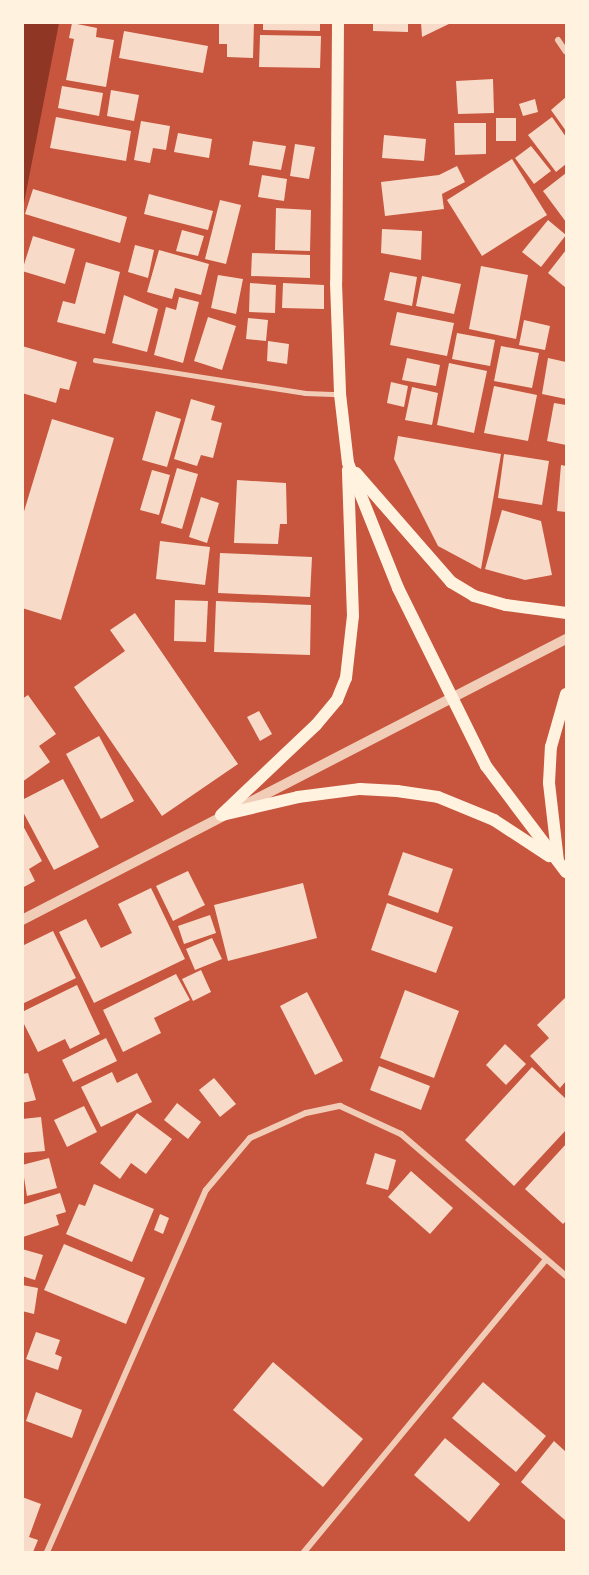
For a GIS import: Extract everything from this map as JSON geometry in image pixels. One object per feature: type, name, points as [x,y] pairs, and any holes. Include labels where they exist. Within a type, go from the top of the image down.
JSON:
[{"type":"main road","points":[[221,815],[316,725],[337,700],[346,678],[353,616],[348,463],[339,394],[338,22]]},
{"type":"main road","points":[[348,463],[451,582],[474,596],[506,605],[567,613]]},
{"type":"main road","points":[[348,463],[398,588],[451,700],[486,766],[567,872]]},
{"type":"main road","points":[[558,862],[549,783],[551,747],[567,694]]},
{"type":"main road","points":[[221,815],[297,797],[360,789],[438,797],[494,820],[558,862]]},
{"type":"street","points":[[558,40],[567,52]]},
{"type":"street","points":[[22,920],[221,815],[567,639]]},
{"type":"street","points":[[46,1552],[206,1190],[250,1138],[306,1113],[340,1106],[401,1134],[461,1182],[545,1261],[567,1276]]},
{"type":"street","points":[[304,1552],[545,1261]]},
{"type":"lane","points":[[95,360],[305,393],[339,394]]},
{"type":"shaded area","points":[[22,23],[59,23],[23,208]]},
{"type":"building","points":[[219,22],[254,22],[253,58],[227,57],[227,44],[219,44]]},
{"type":"building","points":[[263,22],[320,22],[320,31],[263,30]]},
{"type":"building","points":[[373,22],[408,22],[408,32],[373,31]]},
{"type":"building","points":[[421,22],[453,22],[422,37]]},
{"type":"building","points":[[72,23],[97,28],[96,37],[114,40],[106,87],[66,80],[74,39],[69,38]]},
{"type":"building","points":[[124,31],[208,46],[203,73],[119,58]]},
{"type":"building","points":[[260,35],[321,36],[320,68],[259,67]]},
{"type":"building","points":[[493,79],[494,113],[458,114],[456,81]]},
{"type":"building","points":[[62,86],[103,93],[99,116],[58,108]]},
{"type":"building","points":[[111,90],[139,95],[134,121],[107,116]]},
{"type":"building","points":[[566,97],[566,131],[551,110]]},
{"type":"building","points":[[535,99],[538,112],[523,116],[519,104]]},
{"type":"building","points":[[56,117],[131,131],[126,161],[50,148]]},
{"type":"building","points":[[552,117],[566,137],[566,164],[556,172],[528,135]]},
{"type":"building","points":[[496,118],[516,118],[516,141],[496,141]]},
{"type":"building","points":[[141,121],[170,126],[166,150],[153,148],[150,163],[134,160]]},
{"type":"building","points":[[454,123],[486,123],[486,154],[455,155]]},
{"type":"building","points":[[178,133],[212,139],[209,158],[174,152]]},
{"type":"building","points":[[384,135],[426,139],[424,161],[382,158]]},
{"type":"building","points":[[253,141],[286,146],[281,170],[249,165]]},
{"type":"building","points":[[295,144],[315,147],[309,179],[290,176]]},
{"type":"building","points":[[531,146],[551,171],[534,184],[515,158]]},
{"type":"building","points":[[512,159],[547,215],[482,256],[447,200]]},
{"type":"building","points":[[457,166],[465,182],[442,194],[444,209],[385,216],[381,182],[439,175]]},
{"type":"building","points":[[566,173],[566,222],[543,191]]},
{"type":"building","points":[[262,175],[287,179],[284,201],[258,197]]},
{"type":"building","points":[[33,189],[127,217],[120,243],[25,214]]},
{"type":"building","points":[[149,194],[213,211],[208,230],[144,214]]},
{"type":"building","points":[[220,200],[241,205],[226,264],[205,259]]},
{"type":"building","points":[[276,208],[311,210],[310,251],[275,250]]},
{"type":"building","points":[[548,220],[566,235],[541,267],[522,252]]},
{"type":"building","points":[[382,229],[422,231],[421,260],[381,253]]},
{"type":"building","points":[[182,230],[204,236],[198,256],[176,251]]},
{"type":"building","points":[[33,236],[75,249],[65,284],[22,271]]},
{"type":"building","points":[[135,245],[154,250],[148,278],[128,272]]},
{"type":"building","points":[[159,250],[209,264],[201,295],[175,288],[172,299],[147,292]]},
{"type":"building","points":[[566,250],[566,288],[548,273]]},
{"type":"building","points":[[252,253],[310,255],[310,278],[251,276]]},
{"type":"building","points":[[86,262],[120,272],[105,334],[57,322],[63,301],[75,304]]},
{"type":"building","points":[[481,266],[528,275],[516,339],[469,329]]},
{"type":"building","points":[[390,272],[417,277],[412,306],[384,300]]},
{"type":"building","points":[[218,275],[243,279],[236,314],[211,308]]},
{"type":"building","points":[[422,276],[461,284],[454,314],[416,306]]},
{"type":"building","points":[[250,283],[276,285],[275,313],[249,312]]},
{"type":"building","points":[[283,283],[324,285],[324,309],[282,308]]},
{"type":"building","points":[[124,295],[158,309],[147,352],[112,343]]},
{"type":"building","points":[[179,297],[199,302],[183,363],[154,355],[166,307],[176,310]]},
{"type":"building","points":[[397,312],[454,323],[447,356],[390,345]]},
{"type":"building","points":[[208,317],[236,326],[222,370],[194,361]]},
{"type":"building","points":[[248,318],[268,320],[266,341],[246,339]]},
{"type":"building","points":[[524,320],[550,326],[545,350],[519,345]]},
{"type":"building","points":[[457,333],[495,340],[490,366],[452,359]]},
{"type":"building","points":[[268,341],[289,344],[287,364],[267,361]]},
{"type":"building","points":[[22,346],[77,362],[69,390],[60,388],[56,403],[22,393]]},
{"type":"building","points":[[501,346],[539,353],[532,388],[494,381]]},
{"type":"building","points":[[407,358],[440,365],[436,386],[402,380]]},
{"type":"building","points":[[548,358],[566,362],[566,399],[542,394]]},
{"type":"building","points":[[449,363],[487,371],[474,433],[437,425]]},
{"type":"building","points":[[391,382],[408,386],[404,407],[387,403]]},
{"type":"building","points":[[494,386],[537,395],[528,441],[484,433]]},
{"type":"building","points":[[412,387],[438,393],[432,425],[405,420]]},
{"type":"building","points":[[191,399],[215,406],[211,420],[222,423],[213,458],[201,455],[197,466],[174,459]]},
{"type":"building","points":[[554,403],[566,405],[566,445],[547,441]]},
{"type":"building","points":[[156,411],[181,419],[167,467],[142,460]]},
{"type":"building","points":[[52,419],[114,438],[61,620],[22,608],[22,518]]},
{"type":"building","points":[[398,436],[501,454],[481,569],[438,546],[394,459]]},
{"type":"building","points":[[504,454],[549,461],[542,505],[498,498]]},
{"type":"building","points":[[561,465],[566,466],[566,512],[557,511]]},
{"type":"building","points":[[177,468],[198,474],[182,529],[161,523]]},
{"type":"building","points":[[152,470],[170,475],[159,515],[140,510]]},
{"type":"building","points":[[237,480],[286,483],[287,524],[280,524],[278,544],[234,543]]},
{"type":"building","points":[[201,497],[219,503],[207,543],[189,537]]},
{"type":"building","points":[[502,510],[541,521],[552,575],[525,580],[485,569]]},
{"type":"building","points":[[160,541],[210,547],[205,585],[156,579]]},
{"type":"building","points":[[220,553],[312,557],[310,597],[218,593]]},
{"type":"building","points":[[175,600],[208,601],[206,642],[174,641]]},
{"type":"building","points":[[216,601],[311,605],[310,655],[214,652]]},
{"type":"building","points":[[135,613],[238,764],[162,816],[74,687],[125,651],[110,630]]},
{"type":"building","points":[[28,695],[56,734],[39,746],[50,762],[22,782],[22,699]]},
{"type":"building","points":[[259,711],[272,734],[260,741],[247,717]]},
{"type":"building","points":[[99,736],[134,801],[101,819],[66,754]]},
{"type":"building","points":[[63,779],[99,847],[54,870],[22,810],[22,800]]},
{"type":"building","points":[[22,824],[42,861],[29,869],[35,881],[22,888]]},
{"type":"building","points":[[403,852],[453,869],[438,913],[388,895]]},
{"type":"building","points":[[188,871],[205,905],[173,921],[156,886]]},
{"type":"building","points":[[303,883],[317,938],[228,961],[214,905]]},
{"type":"building","points":[[151,888],[185,959],[94,1003],[59,932],[86,919],[101,948],[132,933],[118,904]]},
{"type":"building","points":[[387,903],[453,927],[436,973],[371,950]]},
{"type":"building","points":[[210,915],[216,933],[184,944],[178,926]]},
{"type":"building","points":[[53,931],[76,978],[22,1004],[22,946]]},
{"type":"building","points":[[212,938],[222,959],[195,970],[186,949]]},
{"type":"building","points":[[201,970],[211,992],[193,1001],[182,979]]},
{"type":"building","points":[[176,974],[190,1000],[154,1018],[161,1033],[123,1052],[103,1010]]},
{"type":"building","points":[[77,985],[100,1034],[70,1049],[65,1039],[38,1052],[22,1020],[22,1012]]},
{"type":"building","points":[[405,990],[459,1011],[434,1078],[380,1058]]},
{"type":"building","points":[[307,992],[343,1061],[315,1075],[280,1006]]},
{"type":"building","points":[[566,997],[566,1081],[560,1088],[530,1056],[549,1038],[537,1025]]},
{"type":"building","points":[[106,1038],[117,1061],[73,1082],[62,1060]]},
{"type":"building","points":[[505,1044],[526,1064],[506,1085],[486,1065]]},
{"type":"building","points":[[379,1066],[430,1086],[421,1110],[370,1090]]},
{"type":"building","points":[[532,1067],[566,1099],[566,1130],[514,1186],[465,1140]]},
{"type":"building","points":[[112,1072],[117,1083],[137,1073],[152,1102],[101,1127],[81,1087]]},
{"type":"building","points":[[28,1073],[36,1100],[22,1103],[22,1074]]},
{"type":"building","points":[[214,1078],[236,1104],[220,1117],[199,1090]]},
{"type":"building","points":[[177,1103],[201,1122],[188,1139],[164,1120]]},
{"type":"building","points":[[84,1106],[97,1132],[67,1147],[54,1120]]},
{"type":"building","points":[[137,1113],[172,1139],[146,1174],[131,1163],[120,1179],[100,1163]]},
{"type":"building","points":[[41,1117],[45,1151],[22,1153],[22,1119]]},
{"type":"building","points":[[566,1144],[566,1221],[563,1224],[525,1189]]},
{"type":"building","points":[[375,1153],[396,1160],[388,1190],[366,1184]]},
{"type":"building","points":[[49,1158],[57,1188],[27,1196],[22,1165]]},
{"type":"building","points":[[411,1171],[453,1208],[430,1234],[388,1197]]},
{"type":"building","points":[[94,1184],[154,1209],[132,1262],[66,1234],[79,1204],[85,1206]]},
{"type":"building","points":[[60,1193],[66,1212],[56,1215],[59,1225],[23,1237],[22,1205]]},
{"type":"building","points":[[160,1214],[169,1218],[163,1234],[154,1230]]},
{"type":"building","points":[[64,1244],[145,1278],[126,1324],[44,1290]]},
{"type":"building","points":[[22,1249],[43,1255],[35,1280],[22,1276]]},
{"type":"building","points":[[22,1285],[38,1288],[34,1314],[22,1311]]},
{"type":"building","points":[[36,1332],[60,1340],[55,1354],[62,1357],[58,1370],[26,1359]]},
{"type":"building","points":[[273,1362],[363,1439],[323,1487],[233,1410]]},
{"type":"building","points":[[483,1382],[546,1436],[516,1472],[452,1418]]},
{"type":"building","points":[[36,1392],[82,1410],[72,1438],[26,1421]]},
{"type":"building","points":[[445,1438],[500,1484],[469,1522],[414,1475]]},
{"type":"building","points":[[554,1441],[566,1452],[566,1521],[521,1482]]},
{"type":"building","points":[[22,1497],[41,1504],[29,1537],[38,1540],[33,1552],[22,1552]]}]
